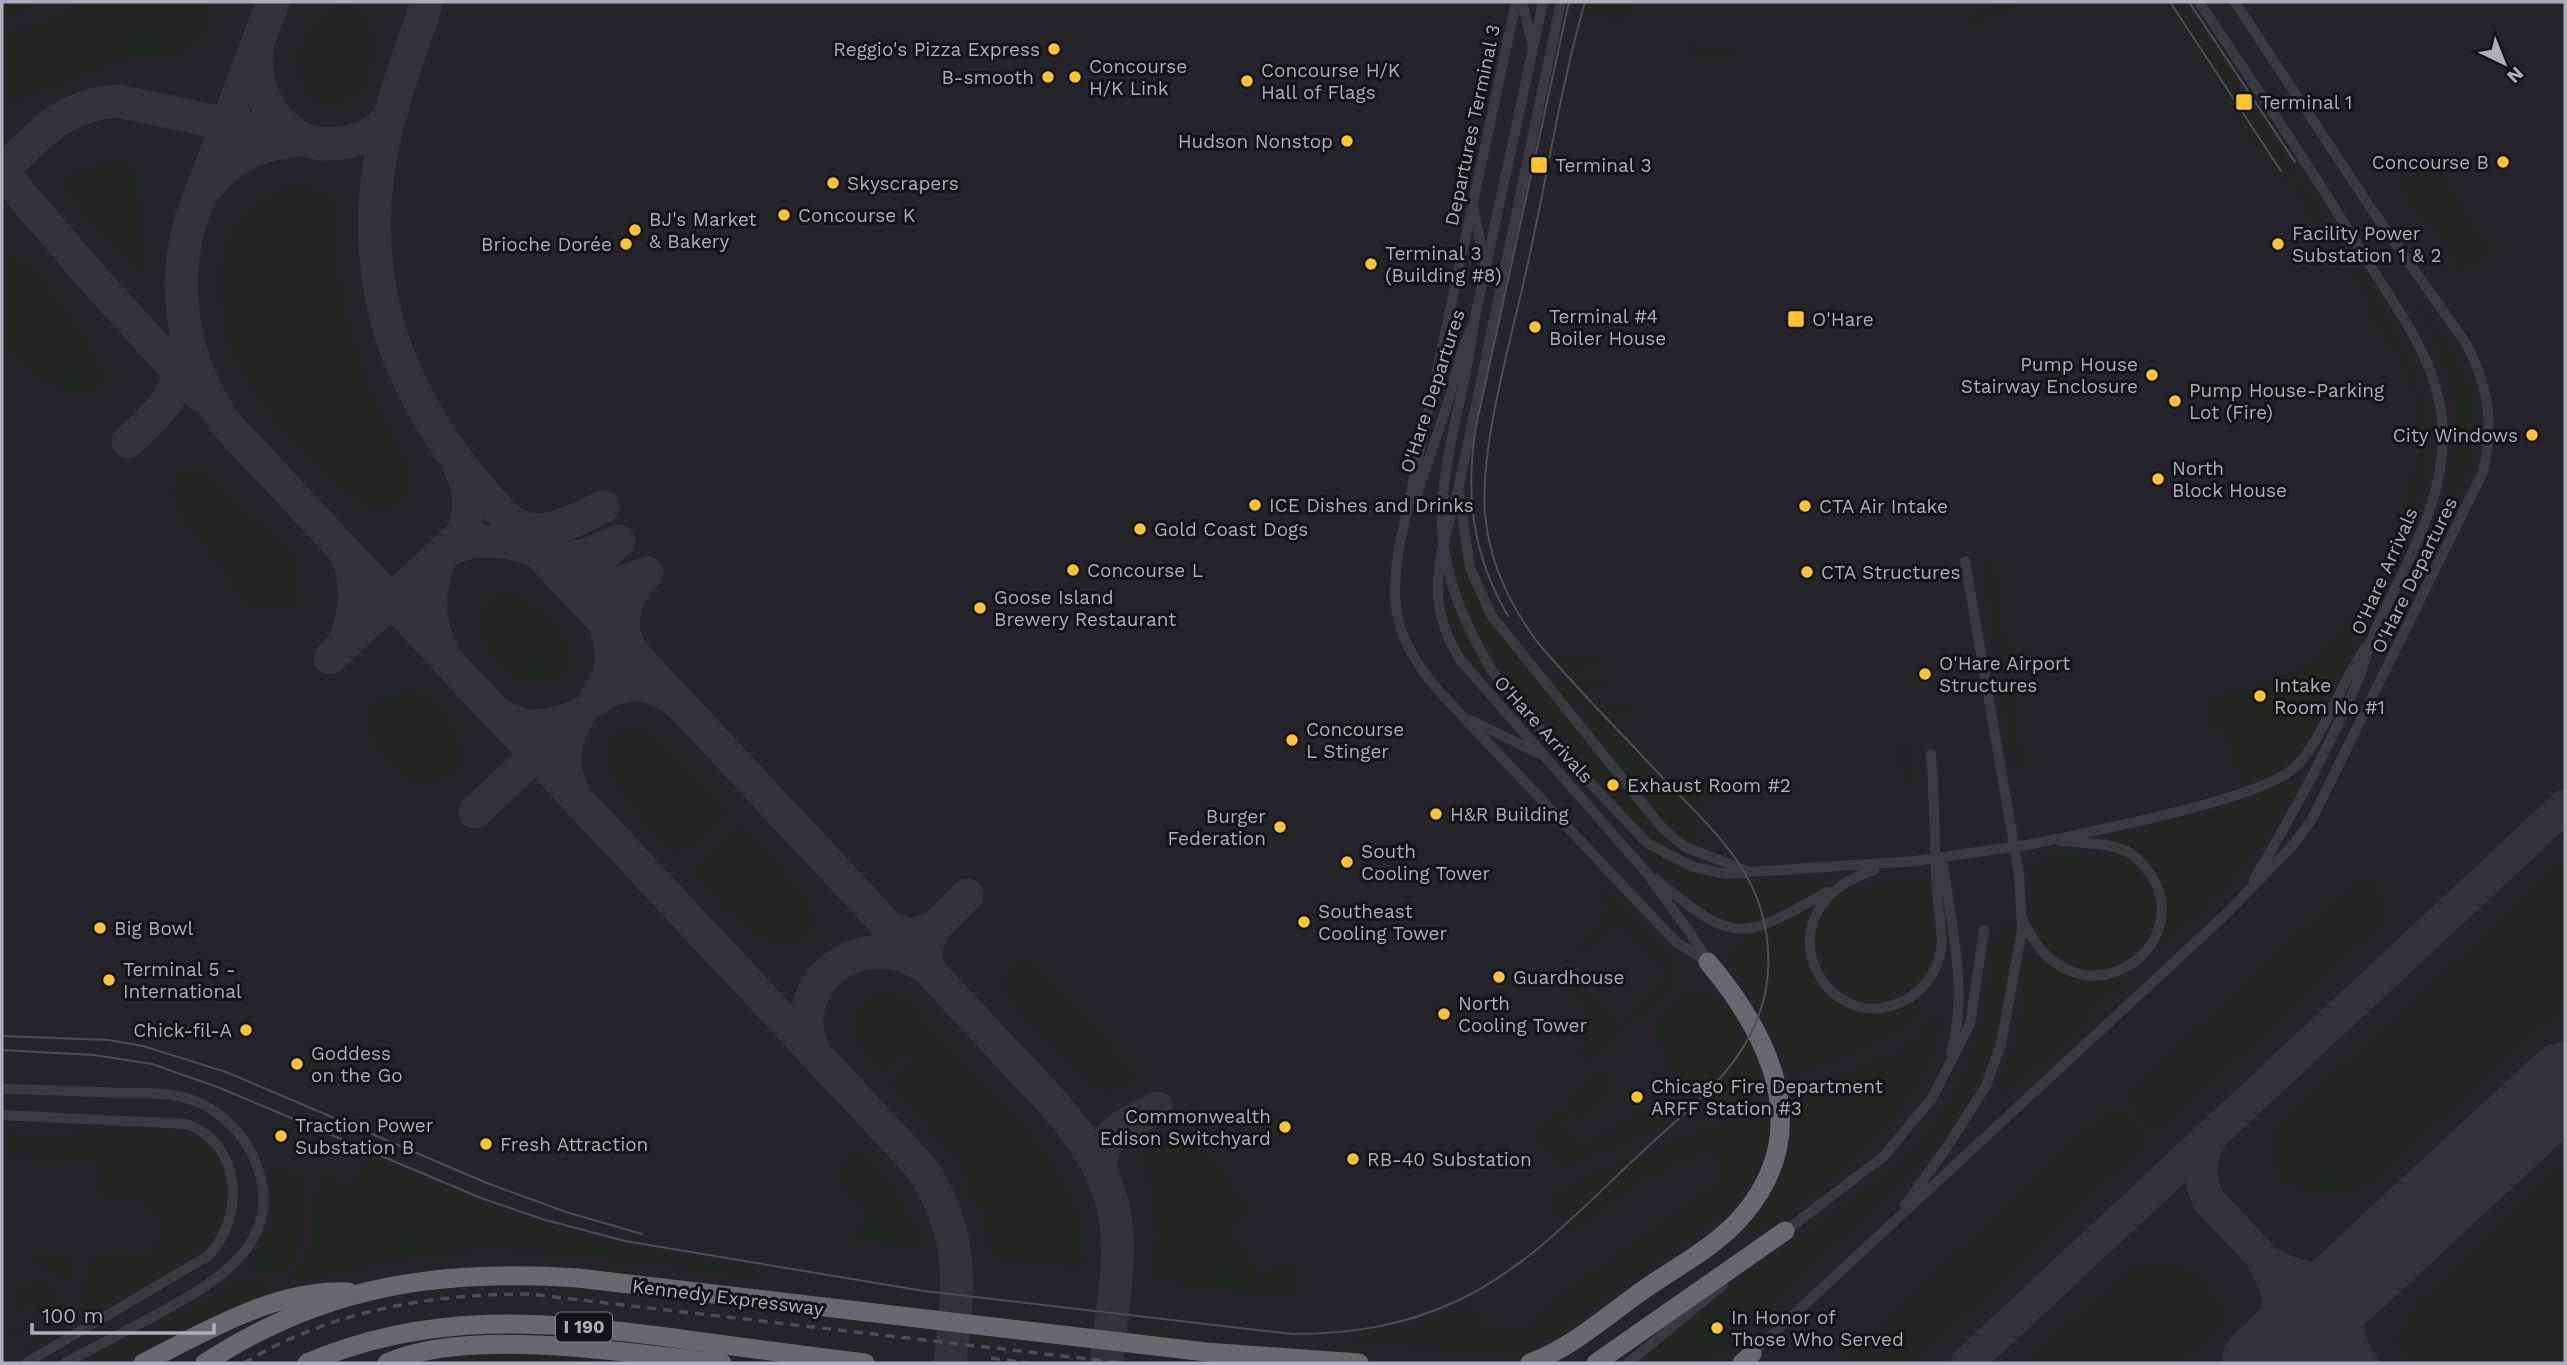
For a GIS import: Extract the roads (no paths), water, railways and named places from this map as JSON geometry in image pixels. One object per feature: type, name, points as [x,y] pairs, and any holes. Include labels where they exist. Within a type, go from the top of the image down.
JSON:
[{"type":"highway","points":[[1531,1363],[1583,1332],[1716,1240],[1743,1216],[1765,1184],[1780,1141],[1780,1107],[1774,1069],[1747,1013],[1709,962]]},
{"type":"highway","points":[[1596,1363],[1785,1231]]},
{"type":"highway","name":"Kennedy Expressway","points":[[205,1363],[281,1322],[363,1292],[443,1277],[508,1274],[578,1278],[1266,1357]]},
{"type":"highway","points":[[143,1363],[216,1326],[286,1299],[317,1290],[363,1292]]},
{"type":"highway","name":"I 190","points":[[307,1363],[375,1339],[429,1327],[523,1322],[622,1331],[865,1363]]},
{"type":"highway","points":[[387,1363],[413,1354],[467,1347],[549,1346],[722,1363]]},
{"type":"highway","points":[[1266,1357],[1300,1363]]},
{"type":"highway","points":[[1266,1357],[1359,1363]]},
{"type":"street","name":"Departures Terminal 3","points":[[1400,543],[1516,2]]},
{"type":"street","points":[[1521,2],[1534,47]]},
{"type":"street","name":"O'Hare Departures","points":[[1400,543],[1448,402],[1462,349],[1475,322],[1543,2]]},
{"type":"street","name":"O'Hare Arrivals","points":[[1561,2],[1458,490],[1435,586],[1441,624],[1461,661],[1647,873],[1668,905],[1690,931],[1709,962]]},
{"type":"street","name":"O'Hare Arrivals","points":[[2199,2],[2364,254],[2428,363],[2440,404],[2443,440],[2437,487],[2427,521],[2372,639],[2361,672],[2305,789],[2246,894]]},
{"type":"street","name":"O'Hare Departures","points":[[2235,2],[2404,256],[2467,345],[2487,391],[2490,422],[2483,472],[2312,819],[2294,844],[2246,894]]},
{"type":"street","points":[[1473,205],[1486,270]]},
{"type":"street","points":[[1475,322],[1444,490],[1442,531],[1447,567],[1461,611],[1492,670],[1571,764],[1648,844],[1694,867],[1726,874],[1893,865],[2050,841],[2227,798],[2282,777],[2296,767],[2308,751],[2351,668],[2372,639]]},
{"type":"street","points":[[1458,490],[1470,568],[1491,615],[1663,829],[1685,847],[1750,872]]},
{"type":"street","points":[[1400,543],[1394,595],[1401,635],[1420,669],[1676,942],[1709,962]]},
{"type":"street","points":[[1881,1234],[1945,1150],[1986,1087],[2001,1044],[2023,920],[2017,861],[1965,561]]},
{"type":"street","points":[[1462,716],[1544,756]]},
{"type":"street","points":[[1931,754],[1936,813],[1957,968],[1959,1012],[1952,1049],[1932,1098]]},
{"type":"street","points":[[1843,883],[1821,905],[1811,927],[1810,955],[1819,976],[1837,996],[1861,1006],[1882,1007],[1913,997],[1934,972],[1942,948],[1937,894],[1936,813]]},
{"type":"street","points":[[2023,920],[2048,958],[2070,973],[2084,977],[2111,974],[2132,964],[2149,947],[2157,930],[2160,900],[2153,879],[2141,862],[2127,851],[2113,846],[2050,841]]},
{"type":"street","points":[[1647,873],[1706,919],[1729,928],[1745,930],[1772,923],[1843,883],[1893,865]]},
{"type":"street","points":[[1745,1360],[2246,894]]},
{"type":"street","points":[[1628,1363],[1785,1231],[1884,1156],[1932,1098],[1970,1024],[1984,930]]},
{"type":"street","points":[[2,1089],[182,1096],[199,1103],[227,1121],[249,1147],[256,1163],[261,1194],[260,1213],[250,1244],[228,1272],[198,1292],[65,1363]]},
{"type":"street","points":[[2,1115],[187,1124],[210,1138],[225,1160],[235,1193],[232,1217],[225,1234],[208,1255],[26,1363]]},
{"type":"tram line","points":[[1508,616],[1486,570],[1474,524],[1471,476],[1473,451],[1476,426],[1569,2]]},
{"type":"tram line","points":[[2,1050],[94,1055],[152,1064],[220,1088],[481,1198],[542,1219],[625,1241],[924,1291],[1292,1334],[1314,1334],[1376,1327],[1417,1317],[1457,1301],[1508,1271],[1554,1235],[1716,1083],[1751,1033],[1762,1004],[1768,975],[1768,944],[1762,914],[1746,875],[1708,825],[1538,643],[1502,582],[1487,531],[1487,455],[1498,390],[1534,234],[1568,67],[1585,2]]},
{"type":"tram line","points":[[2170,2],[2281,171]]},
{"type":"tram line","points":[[2189,2],[2295,162]]},
{"type":"tram line","points":[[2,1036],[109,1040],[143,1046],[226,1072],[487,1183],[566,1212],[642,1234]]},
{"type":"railway","points":[[244,1363],[311,1330],[381,1309],[454,1297],[529,1294],[1123,1363]]},
{"type":"railway","points":[[991,1358],[1030,1363]]},
{"type":"place","name":"Reggio's Pizza Express","points":[[1054,49]]},
{"type":"place","name":"B-smooth","points":[[1048,77]]},
{"type":"place","name":"Concourse H/K Link","points":[[1075,77]]},
{"type":"place","name":"Concourse H/K Hall of Flags","points":[[1247,81]]},
{"type":"place","name":"Terminal 1","points":[[2244,102]]},
{"type":"place","name":"Hudson Nonstop","points":[[1347,141]]},
{"type":"place","name":"Concourse B","points":[[2503,162]]},
{"type":"place","name":"Terminal 3","points":[[1539,165]]},
{"type":"place","name":"Skyscrapers","points":[[833,183]]},
{"type":"place","name":"Concourse K","points":[[784,215]]},
{"type":"place","name":"BJ's Market & Bakery","points":[[635,230]]},
{"type":"place","name":"Brioche Dorée","points":[[626,244]]},
{"type":"place","name":"Facility Power Substation 1 & 2","points":[[2278,244]]},
{"type":"place","name":"Terminal 3 (Building #8)","points":[[1371,264]]},
{"type":"place","name":"O'Hare","points":[[1796,319]]},
{"type":"place","name":"Terminal #4 Boiler House","points":[[1535,327]]},
{"type":"place","name":"Pump House Stairway Enclosure","points":[[2152,375]]},
{"type":"place","name":"Pump House-Parking Lot (Fire)","points":[[2175,401]]},
{"type":"place","name":"City Windows","points":[[2532,435]]},
{"type":"place","name":"North Block House","points":[[2158,479]]},
{"type":"place","name":"ICE Dishes and Drinks","points":[[1255,505]]},
{"type":"place","name":"CTA Air Intake","points":[[1805,506]]},
{"type":"place","name":"Gold Coast Dogs","points":[[1140,529]]},
{"type":"place","name":"Concourse L","points":[[1073,570]]},
{"type":"place","name":"CTA Structures","points":[[1807,572]]},
{"type":"place","name":"Goose Island Brewery Restaurant","points":[[980,608]]},
{"type":"place","name":"O'Hare Airport Structures","points":[[1925,674]]},
{"type":"place","name":"Intake Room No #1","points":[[2260,696]]},
{"type":"place","name":"Concourse L Stinger","points":[[1292,740]]},
{"type":"place","name":"Exhaust Room #2","points":[[1613,785]]},
{"type":"place","name":"H&R Building","points":[[1436,814]]},
{"type":"place","name":"Burger Federation","points":[[1280,827]]},
{"type":"place","name":"South Cooling Tower","points":[[1347,862]]},
{"type":"place","name":"Southeast Cooling Tower","points":[[1304,922]]},
{"type":"place","name":"Big Bowl","points":[[100,928]]},
{"type":"place","name":"Guardhouse","points":[[1499,977]]},
{"type":"place","name":"Terminal 5 - International","points":[[109,980]]},
{"type":"place","name":"North Cooling Tower","points":[[1444,1014]]},
{"type":"place","name":"Chick-fil-A","points":[[246,1030]]},
{"type":"place","name":"Goddess on the Go","points":[[297,1064]]},
{"type":"place","name":"Chicago Fire Department ARFF Station #3","points":[[1637,1097]]},
{"type":"place","name":"Commonwealth Edison Switchyard","points":[[1285,1127]]},
{"type":"place","name":"Traction Power Substation B","points":[[281,1136]]},
{"type":"place","name":"Fresh Attraction","points":[[486,1144]]},
{"type":"place","name":"RB-40 Substation","points":[[1353,1159]]},
{"type":"place","name":"In Honor of Those Who Served","points":[[1717,1328]]}]
